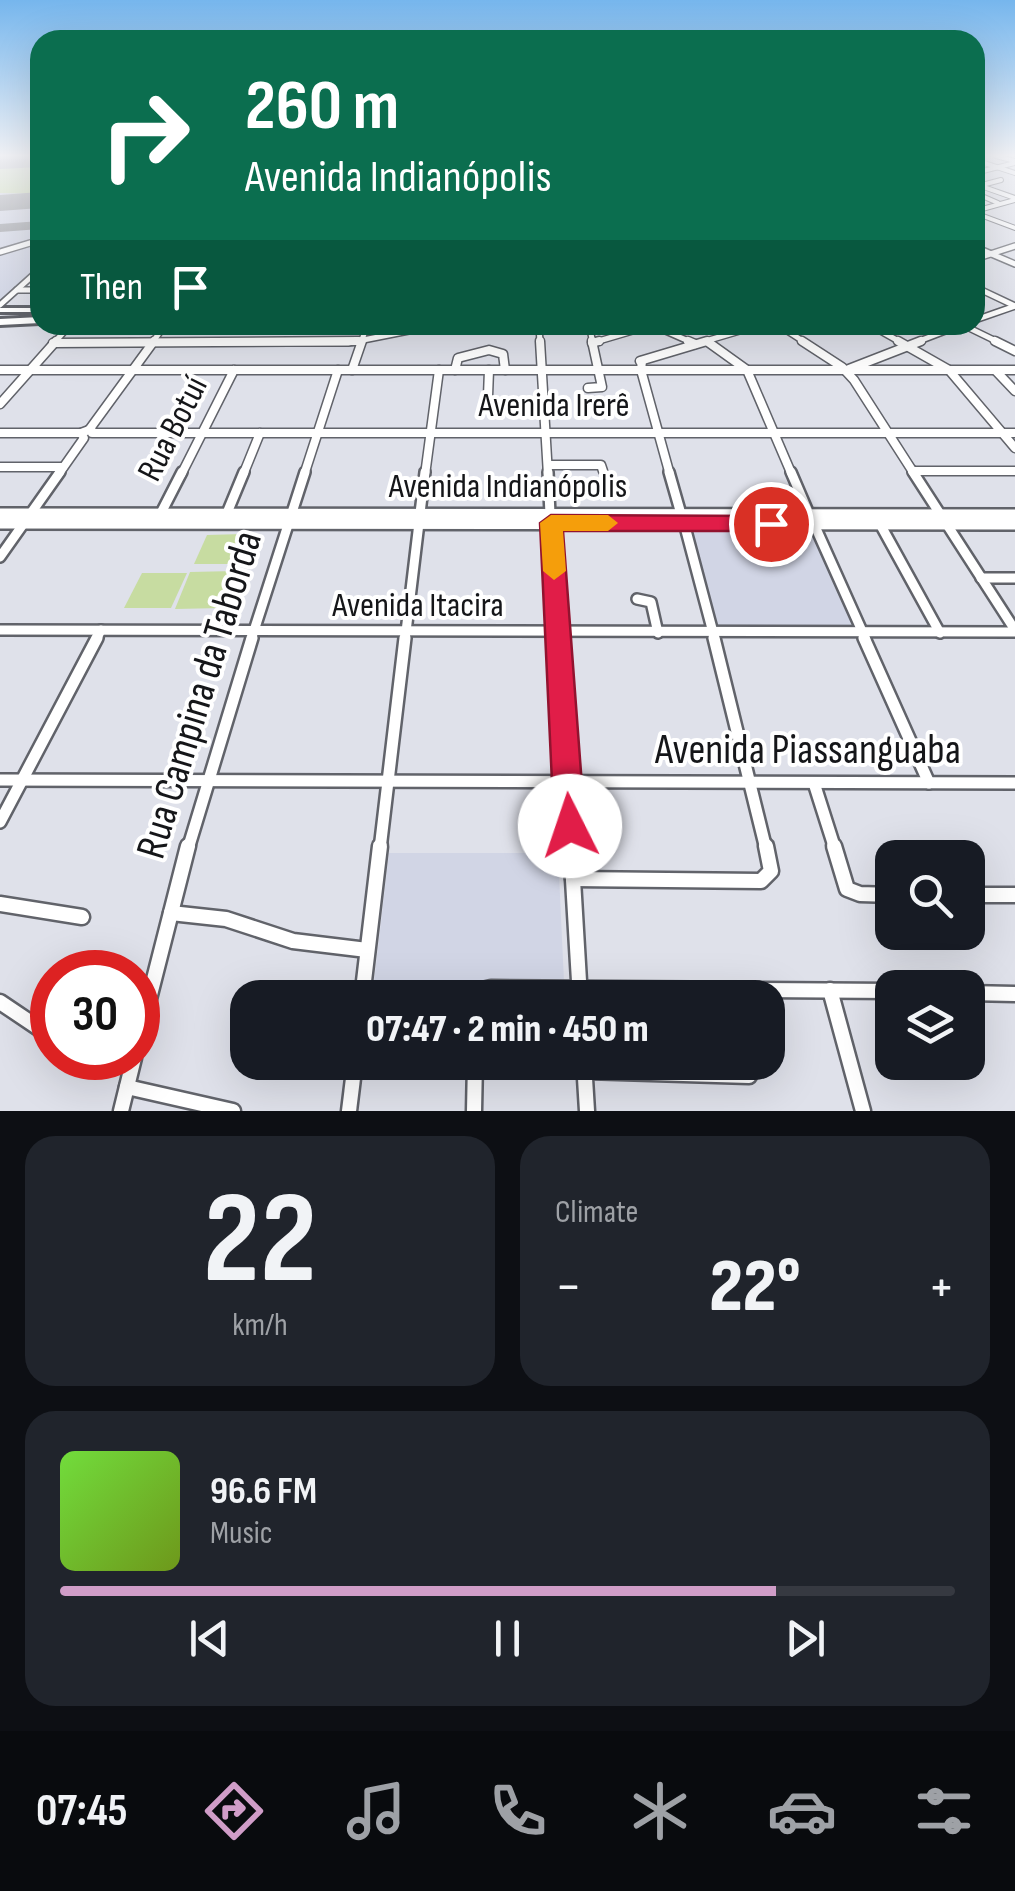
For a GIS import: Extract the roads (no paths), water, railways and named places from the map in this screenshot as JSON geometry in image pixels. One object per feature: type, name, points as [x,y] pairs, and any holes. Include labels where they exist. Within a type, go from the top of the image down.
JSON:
[{"type":"highway","points":[[0,307],[30,309]]},
{"type":"highway","points":[[0,320],[30,319]]},
{"type":"main road","name":"Avenida Indianópolis","points":[[0,523],[28,518],[162,513],[290,518]]},
{"type":"main road","name":"Avenida Indianópolis","points":[[0,514],[28,518],[943,519],[1015,524]]},
{"type":"main road","name":"Avenida Indianópolis","points":[[812,519],[880,524],[1015,514]]},
{"type":"street","points":[[985,216],[1015,228]]},
{"type":"street","points":[[0,252],[30,243]]},
{"type":"street","points":[[985,256],[1015,246]]},
{"type":"street","points":[[985,251],[1015,264]]},
{"type":"street","points":[[0,307],[30,279]]},
{"type":"street","points":[[17,290],[30,290]]},
{"type":"street","points":[[985,292],[1015,306]]},
{"type":"street","points":[[985,316],[1015,306]]},
{"type":"street","points":[[1,402],[61,335]]},
{"type":"street","points":[[0,558],[158,335]]},
{"type":"street","points":[[352,370],[364,335]]},
{"type":"street","points":[[53,343],[362,340],[388,335]]},
{"type":"street","points":[[539,335],[579,980]]},
{"type":"street","points":[[588,388],[602,388],[591,335]]},
{"type":"street","points":[[592,343],[619,335]]},
{"type":"street","points":[[674,335],[696,345]]},
{"type":"street","points":[[0,370],[614,370],[642,365],[730,335]]},
{"type":"street","points":[[793,335],[846,370],[1015,631]]},
{"type":"street","points":[[889,335],[950,370],[1015,448]]},
{"type":"street","points":[[846,370],[933,335]]},
{"type":"street","points":[[982,335],[1015,351]]},
{"type":"street","points":[[708,342],[747,370],[929,783]]},
{"type":"street","points":[[454,370],[458,358],[491,350],[505,357],[505,370]]},
{"type":"street","points":[[642,365],[747,370],[1015,370]]},
{"type":"street","points":[[573,879],[765,880],[772,865],[642,365]]},
{"type":"street","name":"Rua Botuí","points":[[162,513],[234,370]]},
{"type":"street","name":"Rua Campina da Taborda","points":[[160,956],[205,782],[338,370]]},
{"type":"street","points":[[364,980],[439,370]]},
{"type":"street","points":[[488,396],[489,370]]},
{"type":"street","points":[[996,370],[1015,391]]},
{"type":"street","name":"Avenida Irerê","points":[[0,433],[1015,434]]},
{"type":"street","points":[[226,513],[260,433]]},
{"type":"street","points":[[548,465],[589,465]]},
{"type":"street","points":[[0,467],[62,467]]},
{"type":"street","points":[[912,471],[1015,471]]},
{"type":"street","points":[[880,524],[940,633]]},
{"type":"street","points":[[981,578],[1015,578]]},
{"type":"street","points":[[637,599],[650,602],[658,632]]},
{"type":"street","name":"Avenida Itacira","points":[[0,630],[1015,631]]},
{"type":"street","points":[[0,822],[100,630]]},
{"type":"street","name":"Avenida Piassanguaba","points":[[0,780],[1015,783]]},
{"type":"street","points":[[814,783],[844,885],[852,893],[875,894]]},
{"type":"street","points":[[985,895],[1015,895]]},
{"type":"street","points":[[0,904],[82,917]]},
{"type":"street","points":[[171,913],[226,919],[293,942],[366,950]]},
{"type":"street","points":[[830,990],[863,1111]]},
{"type":"street","points":[[785,991],[875,991]]},
{"type":"street","points":[[985,993],[1015,994]]},
{"type":"street","points":[[0,1002],[30,1023]]},
{"type":"street","points":[[121,1111],[129,1080]]},
{"type":"street","points":[[349,1111],[353,1080]]},
{"type":"street","points":[[474,1111],[475,1080]]},
{"type":"street","points":[[585,1080],[587,1111]]},
{"type":"street","points":[[127,1087],[233,1111]]}]
